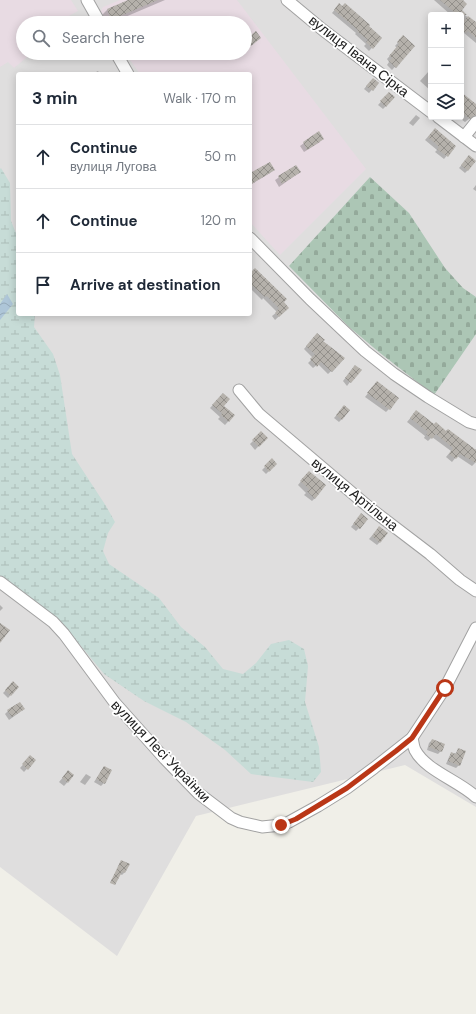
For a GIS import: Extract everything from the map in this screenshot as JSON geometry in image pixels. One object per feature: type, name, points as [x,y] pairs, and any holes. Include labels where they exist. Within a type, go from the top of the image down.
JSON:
[{"type":"street","points":[[87,0],[96,16]]},
{"type":"street","name":"вулиця Івана Сірка","points":[[288,0],[323,30],[428,110]]},
{"type":"street","points":[[120,60],[127,72]]},
{"type":"street","points":[[442,120],[476,146]]},
{"type":"street","points":[[464,137],[476,122]]},
{"type":"street","points":[[252,240],[310,299],[365,351],[394,374],[428,397],[469,422],[476,424]]},
{"type":"street","name":"вулиця Артільна","points":[[239,390],[259,414],[371,509],[430,554],[460,580],[476,590]]},
{"type":"street","name":"вулиця Лесі Українки","points":[[0,582],[54,622],[115,703],[165,759],[198,793],[230,818],[262,828],[281,825],[296,819],[347,788],[412,738],[445,688],[476,628]]},
{"type":"street","points":[[412,738],[415,750],[433,769],[450,778],[476,797]]},
{"type":"shaded area","points":[[0,0],[476,0],[476,807],[405,765],[196,816],[117,956],[0,867]]},
{"type":"shaded area","points":[[0,0],[71,0],[78,11],[69,16],[16,16],[16,60],[24,60],[14,68],[8,62],[0,67]]},
{"type":"shaded area","points":[[120,0],[237,0],[249,16],[100,16],[99,14],[103,7]]},
{"type":"shaded area","points":[[252,20],[366,169],[280,255],[252,224],[252,72],[139,72],[130,60],[252,60]]},
{"type":"green space","points":[[1,168],[10,183],[11,221],[16,233],[16,316],[35,316],[34,327],[53,354],[60,375],[72,454],[115,522],[108,533],[103,551],[109,564],[159,598],[181,627],[205,647],[223,669],[243,674],[256,663],[271,644],[289,640],[304,649],[308,666],[305,702],[319,747],[321,772],[313,782],[251,774],[225,750],[186,722],[144,701],[104,674],[62,623],[25,593],[6,583],[0,577]]},
{"type":"green space","points":[[370,177],[409,213],[445,268],[463,288],[476,297],[476,334],[434,395],[348,326],[289,266]]},
{"type":"water","points":[[7,294],[13,304],[0,320],[0,304]]},
{"type":"building","points":[[128,0],[158,0],[120,16],[110,16],[107,9]]},
{"type":"building","points":[[440,0],[463,0],[467,4],[462,10],[464,12],[454,12]]},
{"type":"building","points":[[339,3],[342,6],[345,3],[382,38],[373,49],[366,42],[368,40],[357,31],[358,30],[334,10]]},
{"type":"building","points":[[468,16],[476,22],[476,38],[468,31],[466,33],[464,32],[464,21]]},
{"type":"building","points":[[256,31],[261,38],[252,45],[252,34]]},
{"type":"building","points":[[403,35],[415,46],[396,68],[389,61],[392,58],[389,56],[399,44],[397,42]]},
{"type":"building","points":[[373,78],[379,83],[373,91],[366,86]]},
{"type":"building","points":[[389,92],[395,97],[386,107],[380,101]]},
{"type":"building","points":[[464,94],[476,104],[476,115],[470,119],[464,114]]},
{"type":"building","points":[[435,128],[456,146],[448,157],[437,149],[439,147],[428,137]]},
{"type":"building","points":[[319,131],[324,139],[307,150],[303,142]]},
{"type":"building","points":[[469,155],[476,161],[468,171],[461,165]]},
{"type":"building","points":[[270,162],[275,170],[252,184],[252,172]]},
{"type":"building","points":[[296,165],[301,172],[282,184],[278,176]]},
{"type":"building","points":[[255,268],[287,299],[284,302],[289,308],[279,317],[275,313],[279,308],[267,296],[265,297],[253,286],[252,287],[252,271]]},
{"type":"building","points":[[317,333],[325,340],[323,341],[345,358],[332,372],[321,362],[317,367],[310,359],[315,354],[306,346]]},
{"type":"building","points":[[355,365],[362,370],[351,383],[345,378]]},
{"type":"building","points":[[377,381],[399,398],[390,410],[367,393]]},
{"type":"building","points":[[223,393],[230,399],[224,406],[235,415],[229,422],[221,415],[222,413],[212,405]]},
{"type":"building","points":[[344,405],[350,410],[342,420],[336,415]]},
{"type":"building","points":[[416,410],[434,424],[436,422],[446,431],[448,429],[476,450],[476,463],[460,454],[456,459],[449,454],[453,448],[436,434],[432,439],[426,434],[428,432],[410,418]]},
{"type":"building","points":[[261,431],[268,438],[259,447],[252,440]]},
{"type":"building","points":[[272,458],[277,464],[269,472],[264,466]]},
{"type":"building","points":[[309,471],[326,485],[315,499],[307,491],[309,489],[300,481]]},
{"type":"building","points":[[361,513],[368,519],[360,529],[353,524]]},
{"type":"building","points":[[379,526],[388,533],[380,543],[372,536]]},
{"type":"building","points":[[0,623],[10,630],[0,643]]},
{"type":"building","points":[[13,681],[19,687],[11,696],[5,690]]},
{"type":"building","points":[[20,702],[25,709],[12,717],[7,710]]},
{"type":"building","points":[[432,739],[445,744],[442,752],[429,747]]},
{"type":"building","points":[[458,748],[466,751],[460,766],[448,761],[451,752],[456,754]]},
{"type":"building","points":[[30,755],[36,760],[28,770],[22,764]]},
{"type":"building","points":[[104,766],[112,770],[105,784],[96,779]]},
{"type":"building","points":[[68,770],[74,775],[68,783],[62,778]]},
{"type":"building","points":[[121,860],[130,864],[125,873],[122,872],[115,885],[110,883]]},
{"type":"route","points":[[281,825],[296,819],[347,788],[412,738],[445,688]]}]
